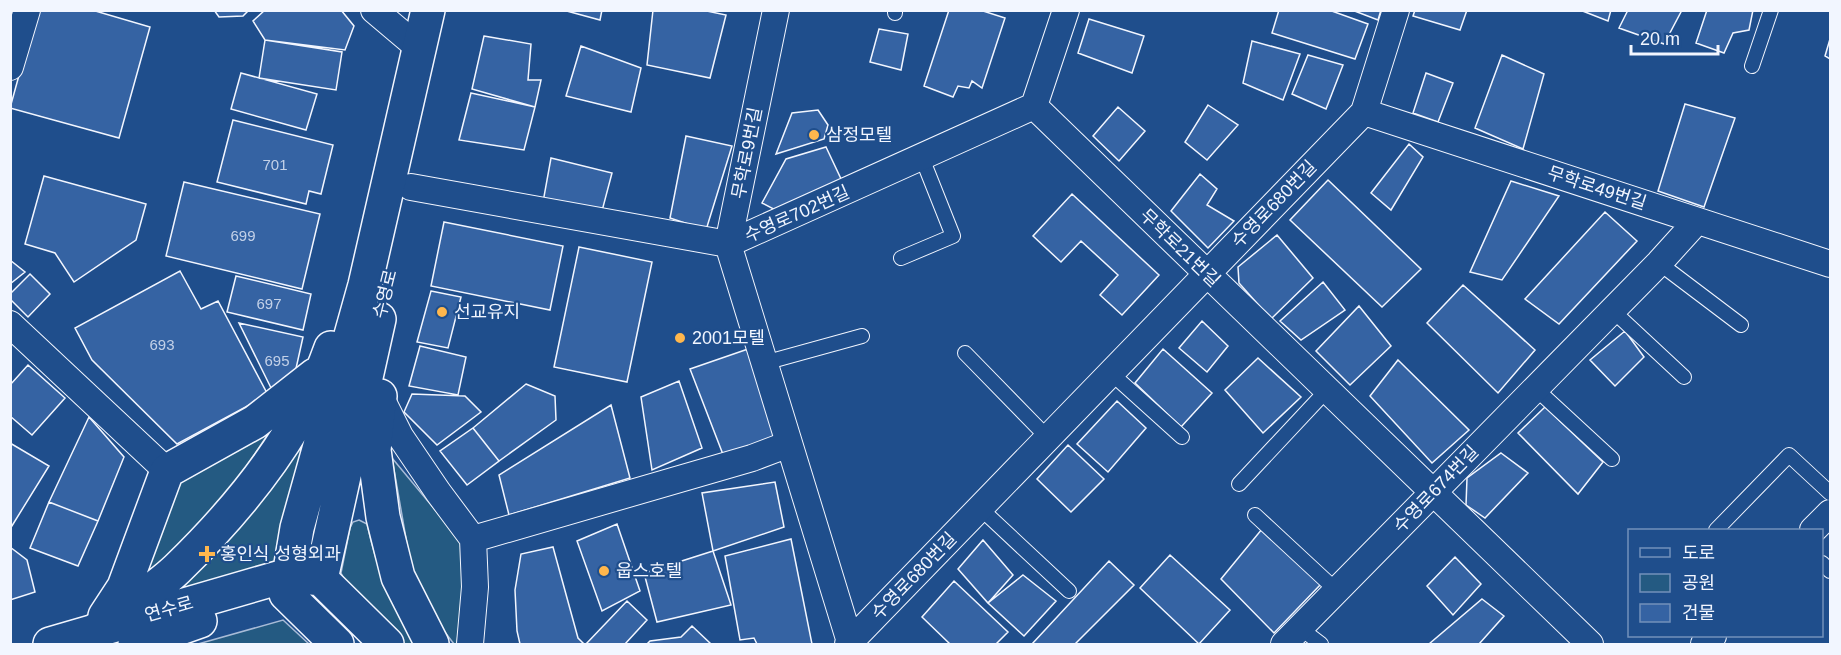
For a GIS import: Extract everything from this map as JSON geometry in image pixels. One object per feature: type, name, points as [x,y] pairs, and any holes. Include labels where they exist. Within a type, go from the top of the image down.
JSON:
[{"type":"main road","name":"수영로","points":[[287,584],[297,528],[365,285],[428,10]]},
{"type":"main road","name":"수영로","points":[[321,579],[374,338],[451,10]]},
{"type":"main road","points":[[96,630],[176,570],[251,490],[293,426],[324,368],[338,330],[365,285]]},
{"type":"main road","points":[[374,338],[381,364],[374,450],[383,517],[398,577],[432,645]]},
{"type":"main road","points":[[96,630],[124,587],[167,471],[255,422],[324,368]]},
{"type":"main road","points":[[321,579],[387,645]]},
{"type":"main road","name":"연수로","points":[[50,645],[96,630],[287,584],[321,579]]},
{"type":"main road","points":[[287,584],[337,645]]},
{"type":"main road","name":"연수로","points":[[135,645],[236,608],[287,584]]},
{"type":"street","points":[[10,67],[27,10]]},
{"type":"street","points":[[374,10],[419,48]]},
{"type":"street","name":"무학로9번길","points":[[776,10],[728,244],[850,644]]},
{"type":"street","points":[[1034,106],[1066,10]]},
{"type":"street","name":"수영로680번길","points":[[850,644],[1364,112],[1396,10]]},
{"type":"street","name":"수영로702번길","points":[[411,187],[728,244],[1034,106]]},
{"type":"street","name":"무학로21번길","points":[[1034,106],[1589,644]]},
{"type":"street","name":"무학로49번길","points":[[1364,112],[1830,264]]},
{"type":"street","name":"수영로674번길","points":[[1292,637],[1659,263],[1697,221]]},
{"type":"street","points":[[10,324],[167,471]]},
{"type":"street","points":[[380,396],[400,436],[473,539],[476,587],[471,645]]},
{"type":"street","points":[[473,539],[752,458],[789,444]]},
{"type":"street","points":[[1815,529],[1830,513]]},
{"type":"lane","points":[[1752,66],[1771,10]]},
{"type":"lane","points":[[901,258],[953,236],[922,158]]},
{"type":"lane","points":[[1659,263],[1741,325]]},
{"type":"lane","points":[[1612,310],[1684,376]]},
{"type":"lane","points":[[764,363],[862,336]]},
{"type":"lane","points":[[965,353],[1048,438]]},
{"type":"lane","points":[[1111,373],[1182,437]]},
{"type":"lane","points":[[1535,388],[1612,459]]},
{"type":"lane","points":[[1239,484],[1327,390]]},
{"type":"lane","points":[[1718,529],[1789,455],[1830,493]]},
{"type":"lane","points":[[980,508],[1069,591]]},
{"type":"lane","points":[[1255,515],[1337,591]]},
{"type":"lane","name":"수영로674번길","points":[[1292,637],[1321,645]]},
{"type":"green space","points":[[309,418],[278,561],[180,590],[215,554]]},
{"type":"green space","points":[[276,422],[240,476],[182,549],[133,591],[176,481]]},
{"type":"green space","points":[[392,458],[461,541],[465,566],[457,644],[454,644],[441,627],[411,567]]},
{"type":"green space","points":[[359,520],[367,524],[386,586],[415,644],[404,644],[355,600],[341,573],[350,528],[353,522]]},
{"type":"green space","points":[[283,620],[309,644],[198,644]]},
{"type":"building","points":[[37,10],[92,10],[150,27],[119,138],[10,108]]},
{"type":"building","points":[[214,10],[249,10],[243,16],[219,17]]},
{"type":"building","points":[[265,10],[341,10],[354,26],[345,50],[265,40],[253,21]]},
{"type":"building","points":[[563,10],[602,10],[600,20]]},
{"type":"building","points":[[653,10],[702,10],[726,15],[710,78],[647,65]]},
{"type":"building","points":[[949,10],[980,10],[1005,18],[982,88],[972,81],[969,88],[958,86],[953,97],[924,86]]},
{"type":"building","points":[[1279,10],[1329,10],[1368,24],[1355,59],[1272,33]]},
{"type":"building","points":[[1352,10],[1381,10],[1378,20]]},
{"type":"building","points":[[1415,10],[1467,10],[1460,30],[1413,16]]},
{"type":"building","points":[[1580,10],[1611,10],[1608,21]]},
{"type":"building","points":[[1628,10],[1682,10],[1664,44],[1619,28]]},
{"type":"building","points":[[1707,10],[1753,10],[1749,30],[1733,33],[1724,53],[1696,43]]},
{"type":"building","points":[[1089,19],[1144,36],[1132,73],[1078,53]]},
{"type":"building","points":[[879,29],[908,34],[901,70],[870,62]]},
{"type":"building","points":[[484,36],[531,44],[528,80],[541,80],[535,107],[472,89]]},
{"type":"building","points":[[1830,39],[1830,59],[1825,56]]},
{"type":"building","points":[[265,40],[342,52],[336,90],[259,78]]},
{"type":"building","points":[[1252,41],[1300,54],[1283,100],[1243,83]]},
{"type":"building","points":[[581,46],[641,68],[631,112],[566,96]]},
{"type":"building","points":[[1308,55],[1343,65],[1326,109],[1292,94]]},
{"type":"building","points":[[1502,55],[1544,74],[1523,149],[1475,128]]},
{"type":"building","points":[[241,73],[317,94],[306,130],[231,109]]},
{"type":"building","points":[[1426,73],[1453,83],[1438,122],[1413,113]]},
{"type":"building","points":[[471,93],[535,107],[524,150],[459,140]]},
{"type":"building","points":[[1685,104],[1735,118],[1704,207],[1658,191]]},
{"type":"building","points":[[1208,105],[1238,125],[1207,160],[1185,142]]},
{"type":"building","points":[[1118,107],[1145,131],[1119,161],[1093,136]]},
{"type":"building","points":[[818,110],[828,125],[824,139],[776,154],[792,113]]},
{"type":"building","points":[[233,120],[333,145],[321,194],[309,191],[306,204],[217,182]]},
{"type":"building","points":[[686,136],[732,146],[706,230],[670,218]]},
{"type":"building","points":[[1409,144],[1423,157],[1391,210],[1371,193]]},
{"type":"building","points":[[826,147],[842,181],[781,213],[762,203],[786,159]]},
{"type":"building","points":[[551,158],[612,173],[602,211],[543,202]]},
{"type":"building","points":[[1200,174],[1217,189],[1207,205],[1234,221],[1208,248],[1171,211]]},
{"type":"building","points":[[44,176],[146,204],[136,240],[74,282],[55,253],[25,244]]},
{"type":"building","points":[[1328,180],[1421,269],[1382,307],[1290,220]]},
{"type":"building","points":[[1511,181],[1559,196],[1502,280],[1470,272]]},
{"type":"building","points":[[184,182],[320,214],[302,289],[166,256]]},
{"type":"building","points":[[1072,194],[1159,275],[1122,315],[1100,295],[1118,275],[1081,241],[1061,262],[1033,236]]},
{"type":"building","points":[[1605,212],[1637,241],[1559,324],[1525,299]]},
{"type":"building","points":[[444,222],[563,246],[550,310],[431,286]]},
{"type":"building","points":[[1277,235],[1313,278],[1271,319],[1239,283],[1238,267]]},
{"type":"building","points":[[579,247],[652,262],[627,382],[554,367]]},
{"type":"building","points":[[10,260],[25,272],[10,284]]},
{"type":"building","points":[[180,271],[201,309],[218,301],[268,395],[177,444],[92,360],[75,328]]},
{"type":"building","points":[[30,274],[50,294],[28,317],[10,299],[10,294]]},
{"type":"building","points":[[236,276],[311,294],[303,330],[227,312]]},
{"type":"building","points":[[1323,282],[1345,310],[1301,340],[1280,321]]},
{"type":"building","points":[[1463,285],[1535,350],[1498,393],[1427,323]]},
{"type":"building","points":[[431,291],[461,297],[448,348],[417,342]]},
{"type":"building","points":[[1359,306],[1391,346],[1350,385],[1316,351]]},
{"type":"building","points":[[1202,321],[1228,346],[1207,372],[1179,348]]},
{"type":"building","points":[[239,323],[303,337],[293,382],[274,394]]},
{"type":"building","points":[[1625,331],[1644,357],[1615,386],[1590,360]]},
{"type":"building","points":[[420,346],[466,357],[458,395],[409,386]]},
{"type":"building","points":[[748,349],[777,439],[724,457],[690,369]]},
{"type":"building","points":[[1163,349],[1212,393],[1181,427],[1135,383]]},
{"type":"building","points":[[1258,358],[1301,397],[1263,433],[1225,390]]},
{"type":"building","points":[[1398,360],[1469,430],[1432,463],[1370,396]]},
{"type":"building","points":[[28,365],[65,398],[32,435],[10,416],[10,385]]},
{"type":"building","points":[[679,381],[702,448],[652,470],[641,397]]},
{"type":"building","points":[[526,384],[555,396],[556,420],[499,461],[473,428]]},
{"type":"building","points":[[412,394],[465,396],[481,412],[437,445],[404,412]]},
{"type":"building","points":[[1117,401],[1146,428],[1108,472],[1077,444]]},
{"type":"building","points":[[611,405],[630,478],[509,515],[499,475]]},
{"type":"building","points":[[1545,407],[1603,462],[1578,494],[1518,433]]},
{"type":"building","points":[[89,417],[124,457],[98,521],[49,502]]},
{"type":"building","points":[[473,428],[499,461],[467,485],[440,451]]},
{"type":"building","points":[[10,443],[49,466],[10,529]]},
{"type":"building","points":[[1068,445],[1104,479],[1071,512],[1037,479]]},
{"type":"building","points":[[1501,453],[1528,473],[1485,518],[1466,505],[1467,478]]},
{"type":"building","points":[[775,482],[784,527],[713,551],[702,493]]},
{"type":"building","points":[[49,502],[98,521],[78,566],[30,548]]},
{"type":"building","points":[[617,524],[640,591],[602,611],[577,541]]},
{"type":"building","points":[[1262,529],[1321,584],[1274,633],[1221,579]]},
{"type":"building","points":[[791,539],[812,644],[757,644],[754,638],[740,640],[725,556]]},
{"type":"building","points":[[983,540],[1013,575],[988,603],[958,569]]},
{"type":"building","points":[[10,547],[27,560],[35,592],[10,600]]},
{"type":"building","points":[[553,547],[578,638],[584,644],[520,644],[515,590],[521,554]]},
{"type":"building","points":[[713,551],[731,605],[657,622],[644,573]]},
{"type":"building","points":[[1170,555],[1230,610],[1199,644],[1140,588]]},
{"type":"building","points":[[1455,557],[1481,584],[1453,615],[1427,586]]},
{"type":"building","points":[[1109,561],[1134,585],[1075,644],[1032,644]]},
{"type":"building","points":[[1023,575],[1056,601],[1024,636],[988,603]]},
{"type":"building","points":[[954,581],[1008,632],[996,644],[950,644],[922,617]]},
{"type":"building","points":[[1482,599],[1504,616],[1479,644],[1429,644]]},
{"type":"building","points":[[627,601],[647,620],[625,644],[586,644]]},
{"type":"building","points":[[692,626],[711,644],[647,644],[650,641],[681,637]]},
{"type":"place","name":"삼정모텔","points":[[814,135]]},
{"type":"place","name":"선교유지","points":[[442,312]]},
{"type":"place","name":"2001모텔","points":[[680,338]]},
{"type":"place","name":"홍인식 성형외과","points":[[207,554]]},
{"type":"place","name":"웁스호텔","points":[[604,571]]}]
